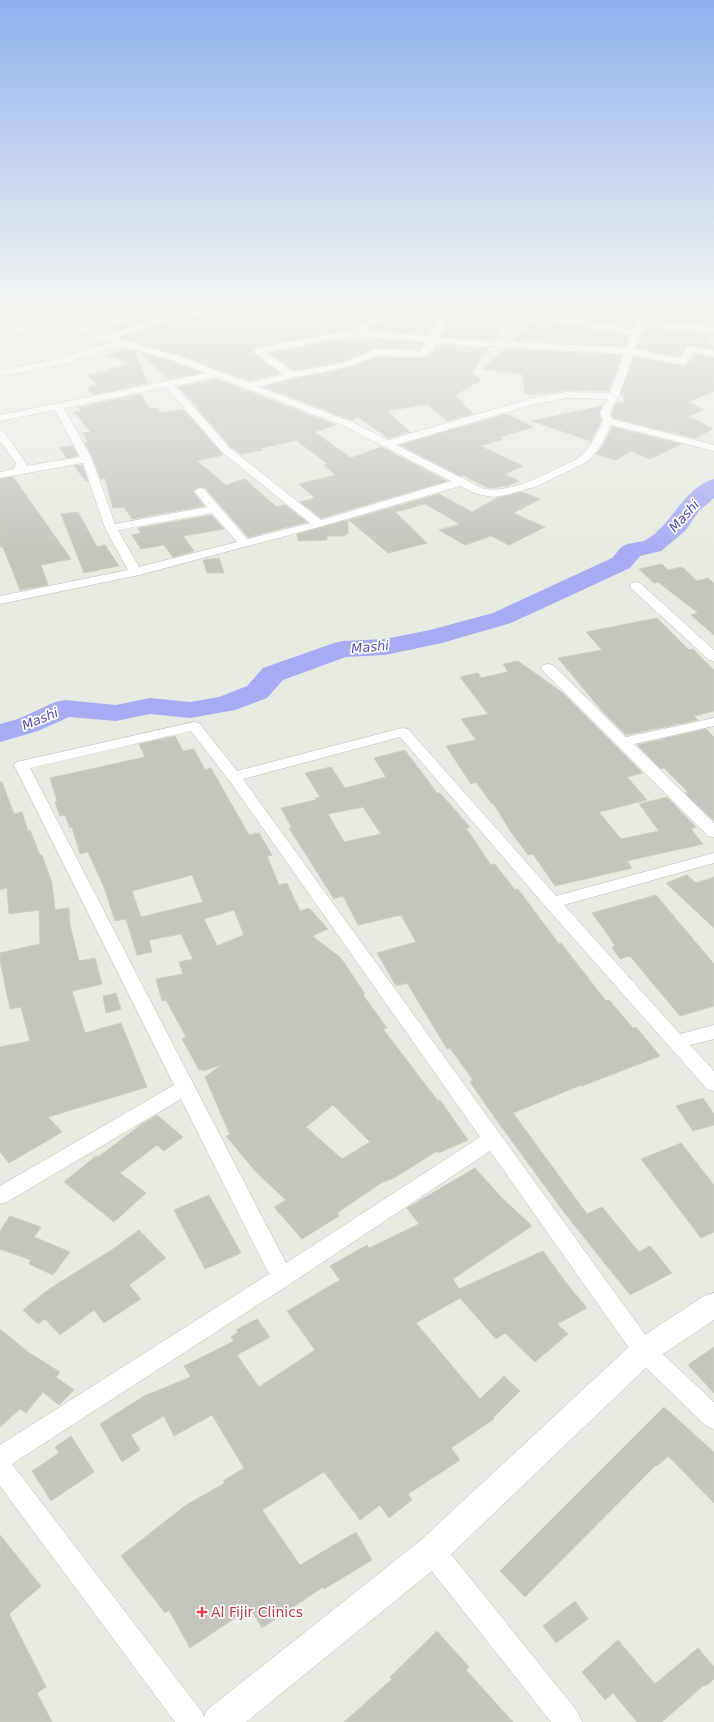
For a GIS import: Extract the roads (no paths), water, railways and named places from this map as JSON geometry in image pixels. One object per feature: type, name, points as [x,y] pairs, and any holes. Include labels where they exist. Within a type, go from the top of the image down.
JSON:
[{"type":"street","points":[[0,418],[138,390]]},
{"type":"street","points":[[174,390],[226,450],[319,524]]},
{"type":"street","points":[[262,390],[348,424],[481,492],[498,494],[525,488],[583,460],[597,443],[608,421],[605,413],[617,390]]},
{"type":"street","points":[[387,444],[533,401],[566,395],[614,396]]},
{"type":"street","points":[[58,407],[87,459],[111,528],[135,572]]},
{"type":"street","points":[[608,421],[714,448]]},
{"type":"street","points":[[0,434],[21,463],[21,468],[18,471]]},
{"type":"street","points":[[0,475],[87,459]]},
{"type":"street","points":[[0,600],[135,572],[319,524],[461,482]]},
{"type":"street","points":[[200,491],[244,544]]},
{"type":"street","points":[[111,528],[214,509]]},
{"type":"street","points":[[636,586],[714,657]]},
{"type":"street","points":[[548,668],[714,832]]},
{"type":"street","points":[[624,742],[714,722]]},
{"type":"street","points":[[282,1277],[184,1088],[21,765],[194,726],[234,777],[644,1351],[714,1418]]},
{"type":"street","points":[[234,777],[403,732],[552,903],[714,1084]]},
{"type":"street","points":[[552,903],[714,858]]},
{"type":"street","points":[[677,1042],[714,1032]]},
{"type":"street","points":[[0,1196],[184,1088]]},
{"type":"street","points":[[0,1458],[282,1277],[492,1139]]},
{"type":"street","points":[[219,1722],[432,1551],[644,1351],[714,1305]]},
{"type":"street","points":[[0,1467],[192,1722]]},
{"type":"street","points":[[432,1551],[568,1722]]},
{"type":"waterway","name":"Mashi","points":[[0,733],[28,725],[65,708],[116,713],[150,706],[190,710],[225,704],[257,692],[273,674],[343,649],[385,647],[433,637],[502,618],[621,563],[632,550],[653,546],[677,526],[691,506],[714,486]]},
{"type":"place","name":"Al Fijir Clinics","points":[[202,1612]]}]
